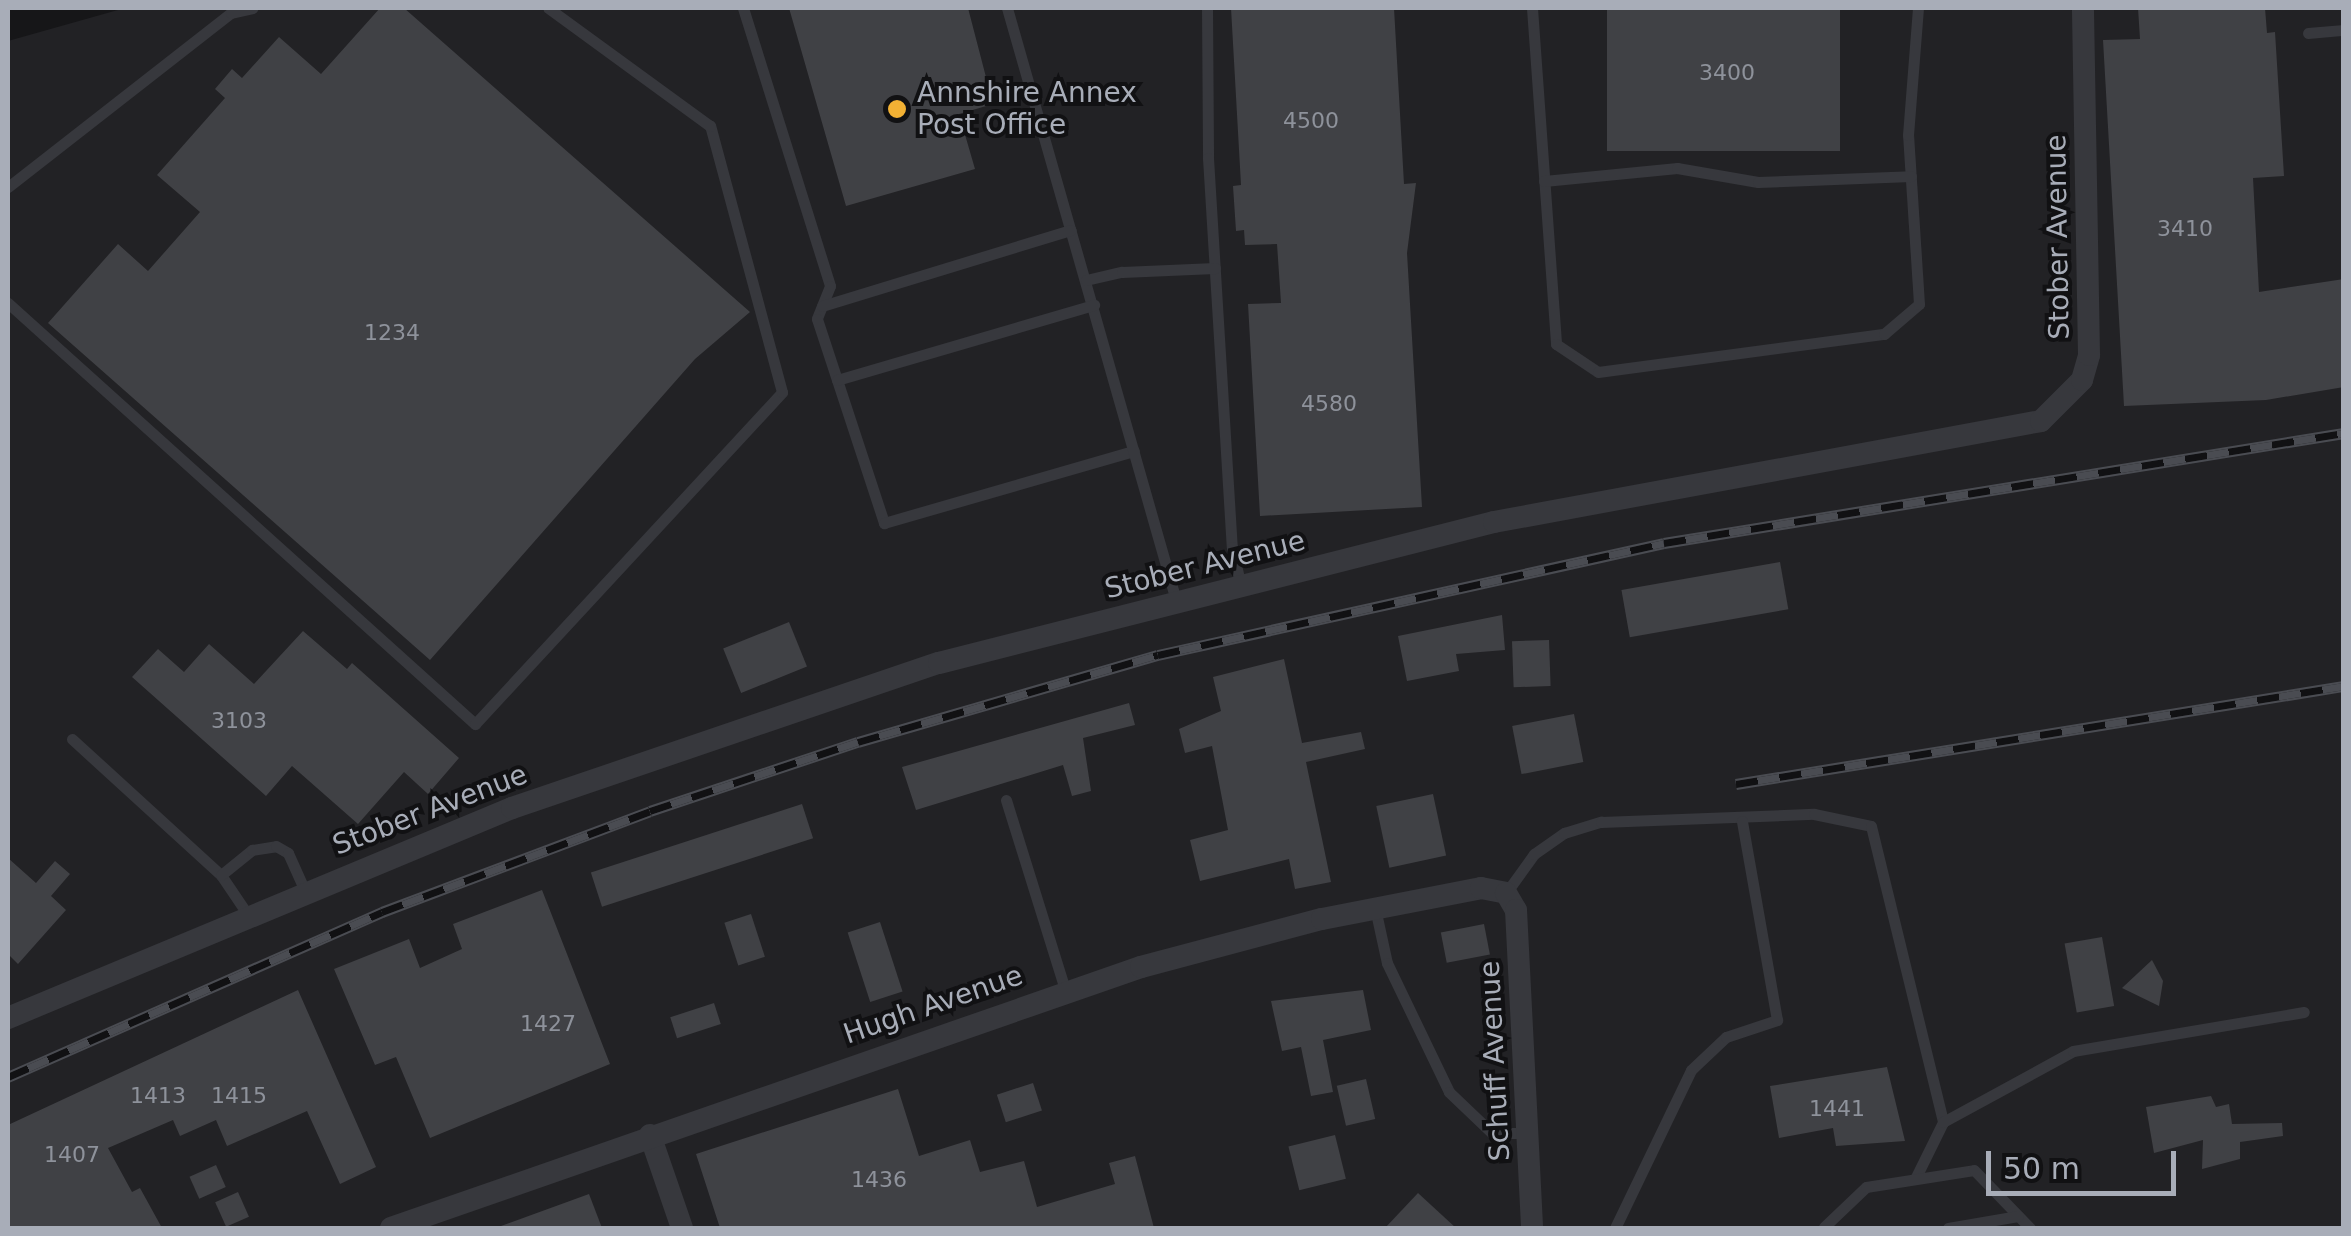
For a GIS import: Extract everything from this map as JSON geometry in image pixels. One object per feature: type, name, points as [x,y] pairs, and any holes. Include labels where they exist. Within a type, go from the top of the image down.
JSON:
[{"type":"street","name":"Stober Avenue","points":[[8,1018],[512,808],[939,664],[1626,494],[2014,431],[2041,421],[2082,380],[2089,355],[2082,8]]},
{"type":"street","name":"Hugh Avenue","points":[[391,1228],[1066,992],[1219,944],[1481,888],[1506,893]]},
{"type":"street","name":"Schuff Avenue","points":[[1506,893],[1516,910],[1523,980],[1532,1228]]},
{"type":"street","points":[[650,1135],[682,1228]]},
{"type":"lane","points":[[8,187],[232,14],[252,8]]},
{"type":"lane","points":[[8,302],[475,724],[782,392],[710,126],[548,8]]},
{"type":"lane","points":[[743,8],[830,286],[817,319],[884,523],[1134,452]]},
{"type":"lane","points":[[1007,8],[1177,604]]},
{"type":"lane","points":[[1206,8],[1215,268],[1232,547],[1241,587]]},
{"type":"lane","points":[[1532,8],[1556,344],[1598,372],[1884,334],[1919,304],[1910,176],[1918,8]]},
{"type":"lane","points":[[2308,33],[2344,30]]},
{"type":"lane","points":[[1544,181],[1678,168],[1758,182],[1910,176]]},
{"type":"lane","points":[[822,306],[1071,230]]},
{"type":"lane","points":[[1086,280],[1122,272],[1215,268]]},
{"type":"lane","points":[[837,380],[1094,305]]},
{"type":"lane","points":[[72,738],[221,875],[248,915]]},
{"type":"lane","points":[[1006,800],[1066,992]]},
{"type":"lane","points":[[1506,893],[1534,854],[1564,833],[1601,822],[1742,821],[1814,814],[1871,826],[1943,1122]]},
{"type":"lane","points":[[1614,1228],[1691,1070],[1726,1037],[1776,1020],[1742,821]]},
{"type":"lane","points":[[221,875],[252,850],[276,846],[288,853],[305,892]]},
{"type":"lane","points":[[1375,908],[1388,963],[1448,1092],[1492,1133],[1530,1134]]},
{"type":"lane","points":[[1915,1180],[1943,1122],[2073,1050],[2304,1012]]},
{"type":"lane","points":[[1824,1228],[1866,1187],[1974,1170],[2030,1228]]},
{"type":"lane","points":[[1948,1228],[2018,1216]]},
{"type":"shaded area","points":[[125,8],[2343,8],[2343,1228],[8,1228],[8,41]]},
{"type":"building","points":[[380,8],[404,8],[750,312],[695,359],[430,660],[48,323],[118,244],[148,271],[200,212],[157,175],[225,98],[215,89],[232,69],[242,78],[279,37],[321,74]]},
{"type":"building","name":"Annshire Annex Post Office","points":[[789,8],[968,8],[993,104],[959,114],[975,169],[846,206]]},
{"type":"building","points":[[1231,8],[1394,8],[1404,184],[1416,183],[1407,253],[1422,507],[1260,516],[1248,304],[1281,303],[1277,244],[1245,245],[1244,230],[1236,231],[1233,186],[1241,185]]},
{"type":"building","points":[[1607,8],[1840,8],[1840,151],[1607,151]]},
{"type":"building","points":[[2138,8],[2265,8],[2267,33],[2275,32],[2284,176],[2253,178],[2259,292],[2344,279],[2344,387],[2266,400],[2124,406],[2103,40],[2140,39]]},
{"type":"building","points":[[1780,562],[1788,609],[1630,637],[1621,590]]},
{"type":"building","points":[[1502,615],[1505,650],[1456,654],[1459,671],[1407,681],[1398,636]]},
{"type":"building","points":[[789,622],[807,667],[741,693],[723,649]]},
{"type":"building","points":[[303,631],[347,669],[352,663],[459,758],[428,794],[404,772],[358,824],[292,766],[266,796],[132,677],[158,649],[184,672],[209,644],[254,684]]},
{"type":"building","points":[[1549,640],[1551,686],[1514,687],[1512,641]]},
{"type":"building","points":[[1284,659],[1302,743],[1361,732],[1365,749],[1306,762],[1331,882],[1295,889],[1289,859],[1200,881],[1190,840],[1228,830],[1212,746],[1185,753],[1179,729],[1221,711],[1213,677]]},
{"type":"building","points":[[1129,703],[1135,725],[1083,738],[1091,791],[1072,796],[1063,765],[916,810],[902,767]]},
{"type":"building","points":[[1574,714],[1583,762],[1522,774],[1512,726]]},
{"type":"building","points":[[1433,794],[1446,856],[1389,868],[1376,806]]},
{"type":"building","points":[[802,804],[813,838],[602,907],[591,873]]},
{"type":"building","points":[[8,858],[36,883],[55,861],[70,874],[51,896],[66,910],[18,964],[8,954]]},
{"type":"building","points":[[542,890],[610,1064],[430,1138],[396,1057],[375,1065],[334,969],[409,939],[420,968],[462,949],[453,924]]},
{"type":"building","points":[[751,914],[765,957],[738,965],[724,923]]},
{"type":"building","points":[[880,922],[903,991],[870,1002],[848,933]]},
{"type":"building","points":[[1484,924],[1490,954],[1447,963],[1441,932]]},
{"type":"building","points":[[2102,937],[2114,1006],[2077,1013],[2065,944]]},
{"type":"building","points":[[2152,960],[2163,981],[2159,1006],[2122,988]]},
{"type":"building","points":[[298,990],[376,1167],[340,1184],[307,1111],[227,1146],[216,1120],[180,1136],[173,1120],[108,1148],[132,1192],[140,1188],[162,1228],[8,1228],[8,1125]]},
{"type":"building","points":[[1363,990],[1371,1030],[1323,1040],[1333,1092],[1311,1096],[1301,1047],[1282,1051],[1271,1001]]},
{"type":"building","points":[[714,1003],[721,1024],[677,1038],[670,1017]]},
{"type":"building","points":[[1887,1067],[1905,1141],[1836,1146],[1833,1128],[1779,1138],[1770,1086]]},
{"type":"building","points":[[1366,1079],[1375,1119],[1346,1126],[1337,1086]]},
{"type":"building","points":[[1033,1083],[1042,1111],[1006,1122],[997,1095]]},
{"type":"building","points":[[898,1089],[919,1156],[970,1140],[980,1172],[1024,1161],[1037,1207],[1115,1184],[1109,1163],[1135,1156],[1154,1228],[720,1228],[696,1154]]},
{"type":"building","points":[[2211,1096],[2216,1107],[2229,1104],[2232,1124],[2282,1123],[2283,1136],[2240,1142],[2240,1159],[2202,1169],[2203,1140],[2154,1153],[2146,1107]]},
{"type":"building","points":[[1335,1135],[1346,1179],[1299,1190],[1288,1147]]},
{"type":"building","points":[[216,1165],[226,1187],[199,1199],[190,1177]]},
{"type":"building","points":[[238,1192],[249,1217],[226,1227],[215,1202]]},
{"type":"building","points":[[1418,1193],[1456,1228],[1385,1228]]},
{"type":"building","points":[[589,1194],[602,1228],[501,1228],[501,1226]]},
{"type":"railway","points":[[8,1077],[382,912],[650,811],[858,742],[1158,655],[1664,543],[2344,433]]},
{"type":"railway","points":[[1736,784],[2344,686]]},
{"type":"place","name":"Annshire Annex Post Office","points":[[897,109]]}]
